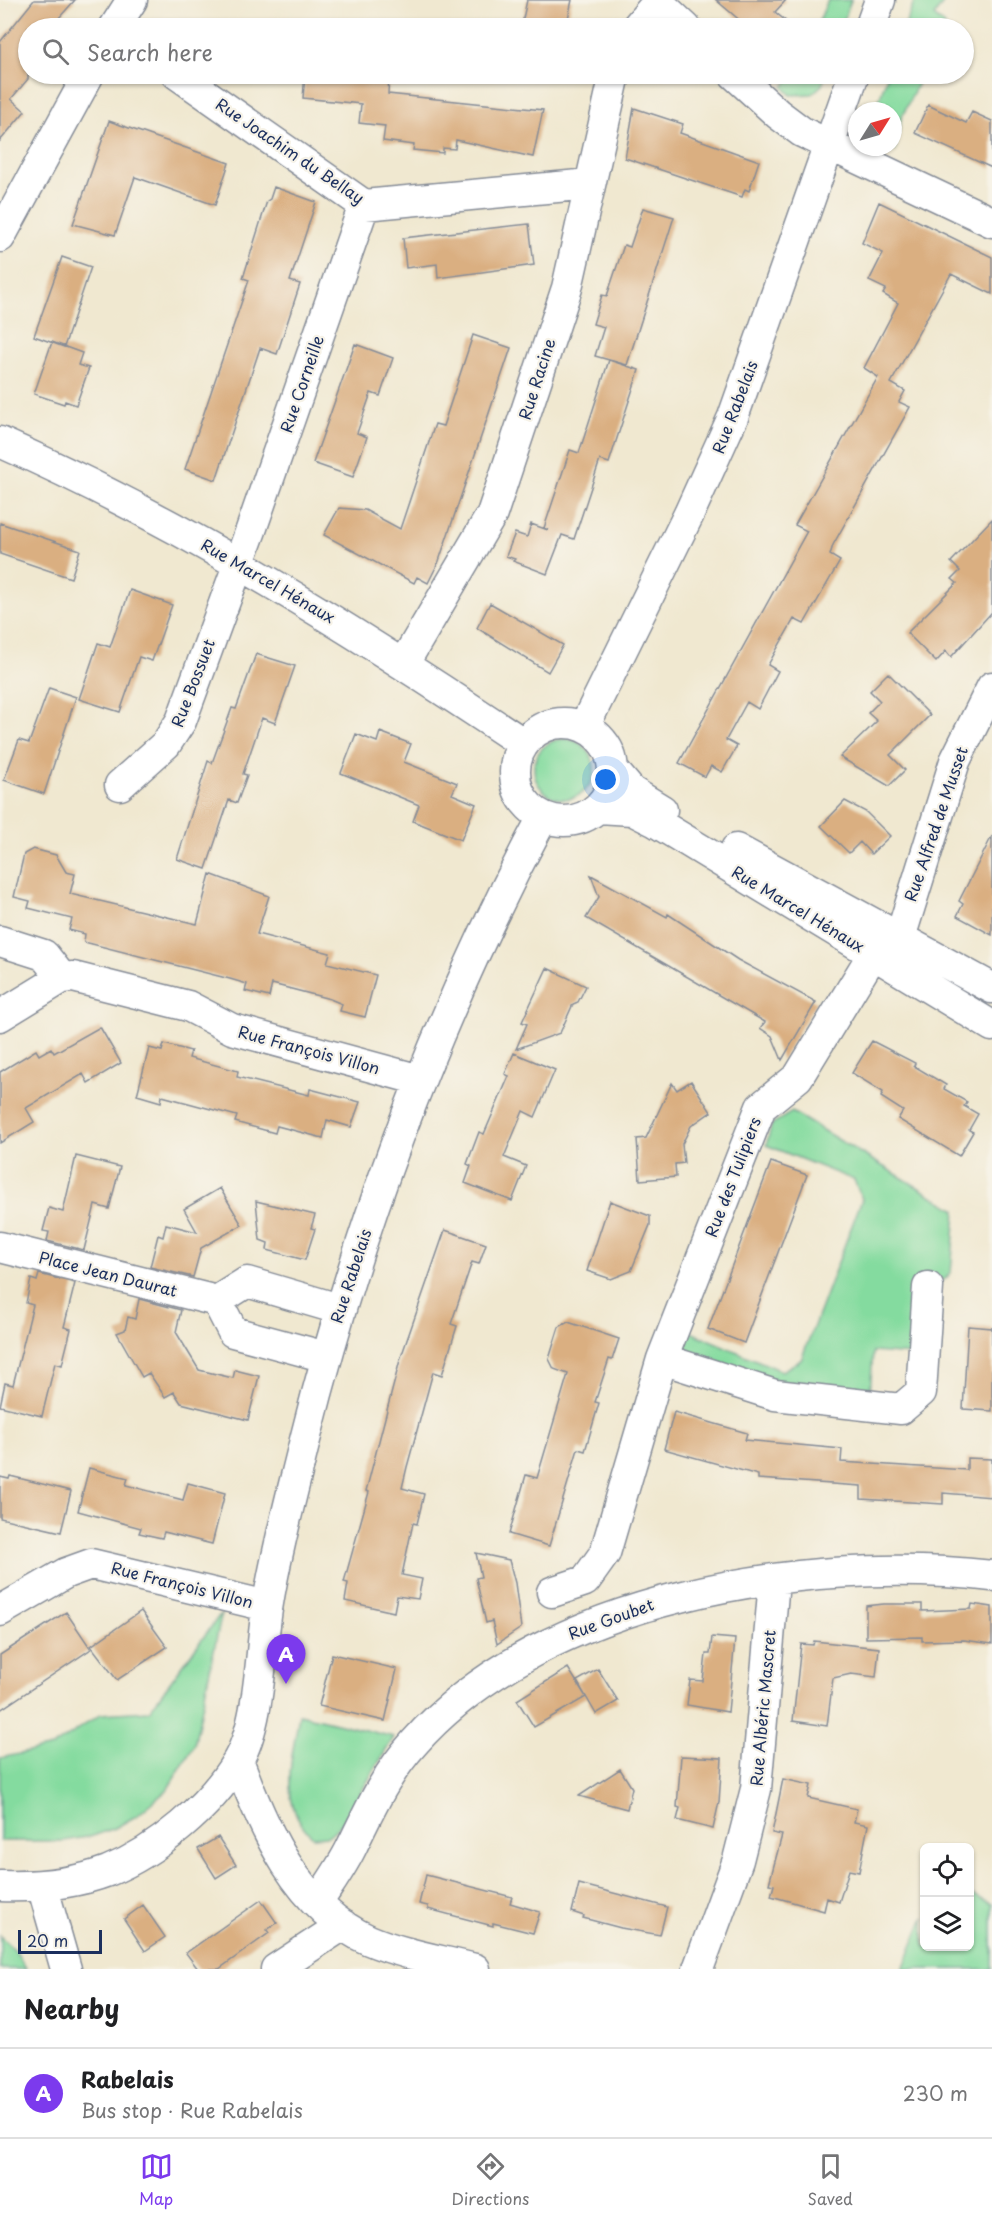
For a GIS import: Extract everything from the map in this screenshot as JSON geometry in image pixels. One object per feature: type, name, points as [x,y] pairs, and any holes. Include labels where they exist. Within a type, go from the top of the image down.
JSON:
[{"type":"street","points":[[120,18],[132,0]]},
{"type":"street","points":[[874,18],[880,0]]},
{"type":"street","points":[[644,18],[657,1],[675,18]]},
{"type":"street","points":[[0,237],[84,84]]},
{"type":"street","name":"Rue Joachim du Bellay","points":[[191,84],[364,205],[590,184]]},
{"type":"street","name":"Rue Racine","points":[[404,663],[492,514],[564,296],[613,84]]},
{"type":"street","points":[[746,84],[789,123],[829,145],[992,222]]},
{"type":"street","name":"Rue Rabelais","points":[[584,727],[714,461],[733,417],[850,84]]},
{"type":"street","name":"Rue Corneille","points":[[239,562],[364,205]]},
{"type":"street","name":"Rue Marcel Hénaux","points":[[0,442],[106,492],[239,562],[404,663],[524,744]]},
{"type":"street","name":"Rue Bossuet","points":[[120,785],[166,744],[181,721],[239,562]]},
{"type":"street","name":"Rue Alfred de Musset","points":[[888,953],[951,772],[992,687]]},
{"type":"street","points":[[574,723],[584,727],[602,740],[608,749],[614,771],[610,792],[598,808],[572,821],[543,817],[526,804],[516,785],[516,764],[524,744],[540,729],[551,724],[574,723]]},
{"type":"street","name":"Rue Marcel Hénaux","points":[[614,771],[631,791],[651,805],[888,953],[992,1026]]},
{"type":"street","name":"Rue Marcel Hénaux","points":[[598,808],[625,809],[640,813],[888,953],[992,988]]},
{"type":"street","name":"Rue Rabelais","points":[[238,1760],[246,1743],[255,1699],[276,1556],[339,1309],[420,1080],[466,972],[543,817]]},
{"type":"street","points":[[0,941],[44,955],[62,978],[0,1016]]},
{"type":"street","name":"Rue des Tulipiers","points":[[552,1592],[585,1581],[604,1553],[662,1359],[761,1107],[798,1077],[888,953]]},
{"type":"street","name":"Rue François Villon","points":[[62,978],[73,977],[188,1006],[232,1029],[420,1080]]},
{"type":"street","name":"Place Jean Daurat","points":[[0,1247],[217,1301]]},
{"type":"street","points":[[326,1357],[233,1332],[217,1301],[247,1282],[339,1309]]},
{"type":"street","points":[[662,1359],[775,1395],[901,1409],[921,1392],[928,1287]]},
{"type":"street","name":"Rue François Villon","points":[[0,1611],[66,1573],[91,1564],[267,1606]]},
{"type":"street","name":"Rue Goubet","points":[[318,1902],[353,1844],[373,1800],[399,1761],[435,1721],[476,1688],[549,1644],[619,1613],[695,1594],[774,1581],[834,1573],[887,1570],[992,1576]]},
{"type":"street","name":"Rue Albéric Mascret","points":[[698,1969],[738,1860],[756,1789],[774,1581]]},
{"type":"street","points":[[0,1886],[42,1885],[107,1871],[147,1850],[193,1813],[238,1760],[256,1806],[277,1849],[318,1902],[343,1925],[370,1940],[475,1969]]},
{"type":"street","points":[[42,1885],[66,1969]]},
{"type":"street","points":[[276,1969],[343,1925]]},
{"type":"green space","points":[[828,0],[851,0],[845,18],[820,18]]},
{"type":"green space","points":[[915,0],[945,0],[934,16],[936,18],[908,18]]},
{"type":"green space","points":[[786,84],[822,84],[812,94],[791,95],[783,87]]},
{"type":"green space","points":[[884,84],[917,84],[902,117],[902,102],[878,102]]},
{"type":"green space","points":[[564,739],[581,744],[589,752],[594,769],[589,786],[581,794],[564,799],[547,794],[539,786],[534,769],[539,752],[547,744]]},
{"type":"green space","points":[[792,1112],[956,1210],[951,1273],[944,1280],[917,1277],[912,1355],[873,1352],[870,1394],[781,1383],[693,1354],[679,1343],[684,1329],[782,1371],[801,1360],[862,1199],[854,1180],[766,1145],[772,1124]]},
{"type":"green space","points":[[222,1612],[194,1746],[167,1790],[138,1815],[115,1828],[93,1836],[63,1841],[0,1841],[0,1758],[52,1747],[101,1714],[149,1711]]},
{"type":"green space","points":[[299,1714],[394,1737],[342,1824],[328,1836],[313,1837],[294,1810],[290,1779]]},
{"type":"green space","points":[[974,1896],[992,1904],[992,1969],[903,1969],[920,1927],[920,1951],[974,1951]]},
{"type":"green space","points":[[0,1936],[16,1952],[26,1969],[0,1969]]},
{"type":"building","points":[[34,0],[75,0],[59,18],[19,18]]},
{"type":"building","points":[[527,0],[572,0],[568,18],[523,18]]},
{"type":"building","points":[[716,0],[786,0],[775,12],[782,18],[737,18]]},
{"type":"building","points":[[18,20],[18,84],[24,84],[11,99],[25,111],[0,141],[0,42]]},
{"type":"building","points":[[304,84],[389,84],[388,94],[543,110],[533,157],[456,140],[455,149],[443,148],[443,153],[413,150],[414,145],[383,141],[385,126],[359,123],[361,104],[303,98]]},
{"type":"building","points":[[928,105],[966,123],[972,112],[992,121],[992,168],[915,133]]},
{"type":"building","points":[[634,108],[683,124],[680,133],[759,161],[749,191],[745,189],[742,197],[625,158]]},
{"type":"building","points":[[109,121],[229,163],[215,205],[135,177],[115,235],[73,224]]},
{"type":"building","points":[[274,187],[316,202],[290,281],[300,284],[277,354],[260,348],[216,480],[185,469],[249,280],[243,278],[267,201]]},
{"type":"building","points":[[879,202],[992,257],[992,294],[951,274],[891,383],[905,391],[899,402],[910,407],[833,545],[830,555],[840,561],[804,624],[794,619],[768,665],[778,671],[758,709],[747,702],[726,740],[737,746],[722,772],[711,766],[705,777],[679,763],[807,531],[795,525],[878,377],[864,368],[898,303],[883,294],[886,289],[869,281],[883,253],[862,243]]},
{"type":"building","points":[[643,208],[674,217],[627,365],[595,356],[604,327],[593,324],[602,295],[607,296],[624,245],[630,247]]},
{"type":"building","points":[[529,224],[534,265],[438,278],[437,264],[406,268],[403,238]]},
{"type":"building","points":[[62,257],[91,267],[64,347],[34,336]]},
{"type":"building","points":[[473,335],[511,348],[439,561],[428,583],[417,577],[414,583],[324,535],[339,508],[365,510],[400,529],[435,424],[443,426]]},
{"type":"building","points":[[52,342],[82,353],[78,365],[89,368],[76,405],[65,401],[64,404],[34,394]]},
{"type":"building","points":[[355,344],[393,358],[380,396],[371,393],[357,433],[367,437],[353,477],[313,463]]},
{"type":"building","points":[[609,360],[639,370],[609,463],[600,460],[574,539],[562,535],[547,574],[506,556],[515,533],[527,537],[531,524],[548,530],[544,528],[570,450],[579,453]]},
{"type":"building","points":[[992,519],[992,612],[951,657],[946,651],[936,662],[907,633],[957,583],[952,579],[960,571],[951,562]]},
{"type":"building","points":[[0,523],[80,550],[71,578],[0,554]]},
{"type":"building","points":[[130,590],[172,605],[152,661],[139,657],[120,712],[79,699],[98,643],[110,647]]},
{"type":"building","points":[[490,603],[563,645],[548,672],[477,628]]},
{"type":"building","points":[[256,654],[295,666],[275,723],[262,718],[243,774],[247,775],[237,803],[229,800],[206,869],[177,859],[208,761],[212,763],[232,708],[236,709]]},
{"type":"building","points":[[888,673],[930,715],[890,755],[905,770],[889,786],[840,757],[877,721],[868,713],[880,701],[870,691]]},
{"type":"building","points":[[49,688],[76,697],[44,794],[4,780],[19,740],[29,743]]},
{"type":"building","points":[[380,732],[411,744],[404,762],[457,783],[452,794],[476,804],[461,840],[413,821],[419,805],[341,773],[356,734],[377,742]]},
{"type":"building","points":[[845,801],[866,812],[890,836],[871,854],[860,842],[849,853],[821,826]]},
{"type":"building","points":[[992,836],[992,935],[957,916],[963,904],[959,901]]},
{"type":"building","points":[[33,849],[56,855],[66,872],[75,874],[70,894],[197,924],[210,874],[269,896],[257,934],[330,953],[327,963],[376,975],[365,1017],[340,1011],[342,1004],[330,999],[272,984],[269,997],[245,991],[247,984],[84,942],[85,934],[69,930],[72,919],[28,908],[30,901],[14,897],[24,854]]},
{"type":"building","points":[[591,875],[667,917],[668,914],[738,960],[816,1002],[782,1060],[772,1036],[760,1028],[765,1022],[586,918],[599,897]]},
{"type":"building","points":[[547,968],[586,986],[578,1002],[573,1004],[560,1033],[516,1049],[527,1024],[522,1022]]},
{"type":"building","points":[[100,1027],[121,1063],[88,1083],[83,1074],[26,1108],[34,1122],[0,1143],[0,1072],[36,1050],[39,1055],[51,1048],[54,1053]]},
{"type":"building","points":[[872,1041],[915,1063],[914,1066],[946,1085],[944,1089],[967,1102],[964,1106],[978,1114],[969,1130],[973,1132],[959,1156],[898,1119],[903,1111],[881,1097],[883,1092],[852,1073]]},
{"type":"building","points":[[164,1044],[191,1051],[189,1058],[238,1071],[237,1077],[309,1095],[310,1089],[360,1102],[351,1127],[327,1120],[323,1138],[277,1126],[275,1133],[235,1122],[237,1116],[162,1096],[161,1102],[137,1095],[149,1048],[162,1051]]},
{"type":"building","points":[[514,1053],[555,1070],[535,1117],[523,1111],[504,1157],[526,1166],[512,1201],[465,1183],[471,1166],[467,1164],[479,1132],[484,1134],[509,1076],[505,1074]]},
{"type":"building","points":[[691,1081],[711,1112],[691,1126],[682,1144],[684,1163],[675,1164],[676,1177],[640,1180],[637,1139],[646,1138],[672,1083],[677,1090]]},
{"type":"building","points":[[76,1156],[120,1167],[109,1209],[95,1205],[84,1250],[47,1241],[49,1232],[43,1231],[49,1208],[63,1212]]},
{"type":"building","points":[[771,1162],[807,1175],[744,1343],[708,1329]]},
{"type":"building","points":[[220,1188],[242,1225],[201,1248],[193,1277],[150,1267],[158,1235],[163,1237],[166,1224],[197,1232],[184,1209]]},
{"type":"building","points":[[256,1201],[315,1215],[311,1228],[315,1229],[305,1260],[267,1250],[268,1243],[260,1240]]},
{"type":"building","points":[[610,1201],[650,1216],[650,1225],[631,1271],[611,1279],[587,1271]]},
{"type":"building","points":[[445,1230],[486,1244],[479,1264],[472,1262],[451,1324],[457,1326],[442,1375],[433,1372],[407,1467],[402,1488],[424,1494],[417,1524],[413,1523],[402,1575],[422,1579],[418,1599],[397,1596],[394,1612],[345,1601],[348,1583],[344,1582],[369,1492],[366,1491],[400,1360]]},
{"type":"building","points":[[39,1274],[75,1283],[64,1327],[71,1329],[62,1365],[55,1363],[42,1416],[0,1406],[5,1383],[13,1385],[33,1305],[26,1303],[31,1279],[37,1281]]},
{"type":"building","points":[[139,1299],[181,1310],[176,1332],[199,1370],[233,1378],[235,1370],[259,1376],[248,1420],[181,1403],[174,1392],[165,1397],[149,1373],[142,1377],[117,1333],[125,1330],[128,1317],[135,1319]]},
{"type":"building","points":[[568,1322],[619,1339],[612,1360],[609,1359],[595,1402],[599,1403],[585,1451],[578,1449],[549,1546],[509,1534],[526,1475],[537,1478],[568,1374],[554,1369],[549,1359],[559,1327]]},
{"type":"building","points":[[968,1326],[992,1328],[992,1411],[963,1409]]},
{"type":"building","points":[[674,1412],[747,1433],[745,1440],[842,1449],[841,1462],[967,1470],[967,1458],[992,1459],[992,1497],[943,1493],[943,1504],[861,1499],[861,1486],[758,1479],[758,1475],[664,1449]]},
{"type":"building","points":[[89,1468],[128,1478],[126,1485],[183,1500],[188,1483],[225,1493],[212,1544],[164,1532],[162,1538],[139,1533],[141,1528],[78,1511]]},
{"type":"building","points":[[10,1476],[71,1491],[61,1532],[0,1518],[0,1477],[9,1479]]},
{"type":"building","points":[[476,1553],[509,1560],[515,1583],[521,1628],[497,1644],[492,1621],[486,1623],[476,1578],[481,1577]]},
{"type":"building","points":[[922,1604],[922,1611],[971,1609],[972,1604],[992,1607],[992,1644],[964,1640],[922,1641],[922,1637],[866,1638],[866,1606]]},
{"type":"building","points":[[141,1611],[167,1647],[117,1680],[91,1646]]},
{"type":"building","points":[[66,1612],[91,1649],[0,1710],[0,1655]]},
{"type":"building","points":[[712,1637],[735,1639],[728,1712],[687,1705],[690,1680],[703,1681],[706,1654],[710,1654]]},
{"type":"building","points":[[814,1641],[879,1648],[876,1677],[851,1674],[833,1678],[827,1726],[793,1721],[801,1644],[813,1645]]},
{"type":"building","points":[[332,1654],[397,1669],[385,1721],[319,1706]]},
{"type":"building","points":[[568,1668],[586,1697],[534,1727],[517,1700]]},
{"type":"building","points":[[598,1669],[618,1701],[596,1714],[577,1681]]},
{"type":"building","points":[[681,1756],[722,1758],[719,1802],[713,1829],[677,1820],[680,1808],[677,1807]]},
{"type":"building","points":[[620,1769],[632,1788],[627,1809],[579,1796]]},
{"type":"building","points":[[783,1779],[811,1785],[808,1798],[857,1809],[854,1822],[868,1825],[859,1872],[849,1870],[839,1902],[827,1898],[824,1911],[771,1896],[774,1885],[769,1884],[782,1835],[772,1833]]},
{"type":"building","points":[[218,1837],[236,1865],[216,1878],[198,1849]]},
{"type":"building","points":[[426,1875],[512,1897],[510,1903],[540,1912],[533,1933],[493,1923],[493,1926],[428,1909],[428,1906],[419,1904]]},
{"type":"building","points":[[579,1884],[667,1907],[660,1935],[621,1928],[583,1918],[584,1916],[572,1912]]},
{"type":"building","points":[[261,1900],[277,1923],[267,1930],[269,1933],[219,1969],[198,1969],[186,1953]]},
{"type":"building","points":[[143,1905],[165,1937],[145,1951],[124,1919]]},
{"type":"place","name":"Rabelais","points":[[286,1684]]}]
